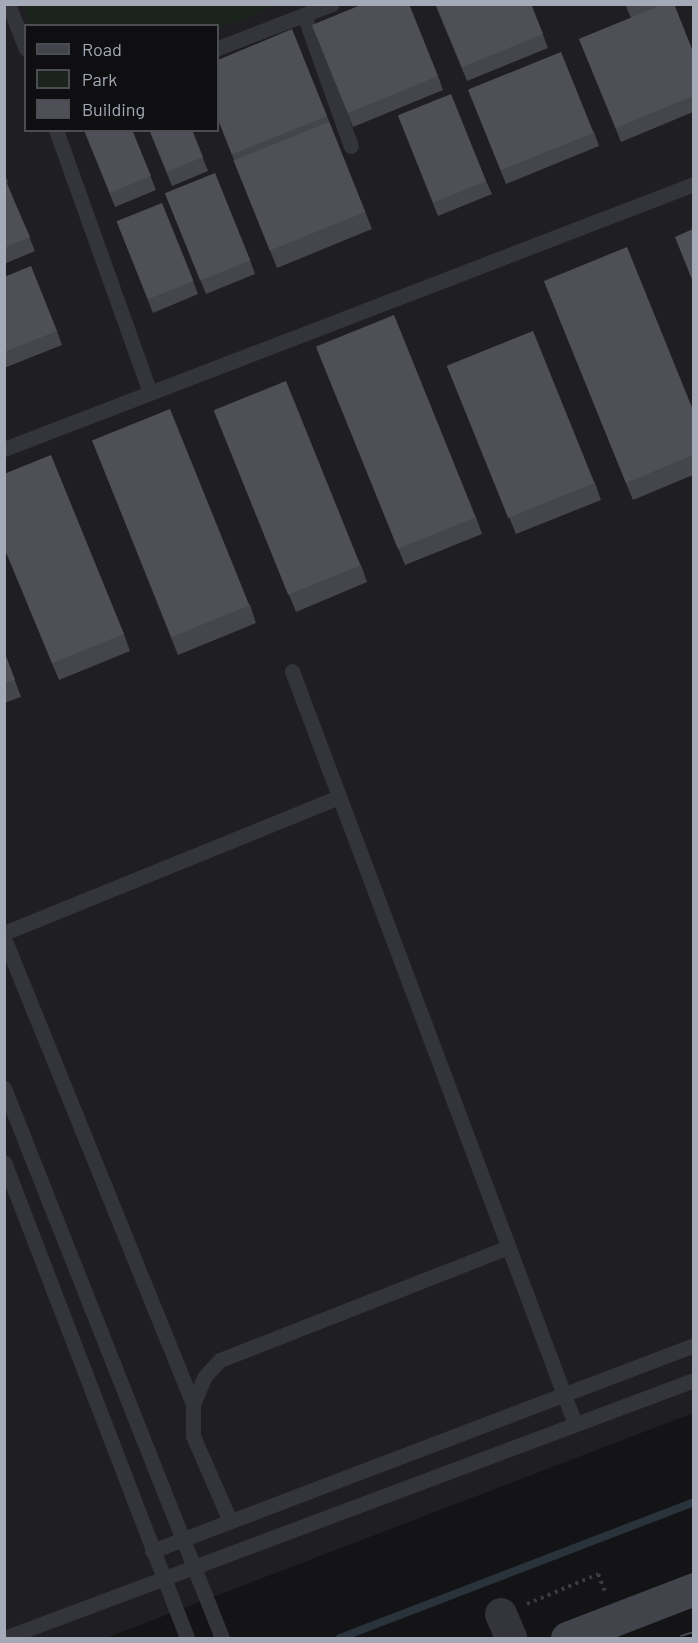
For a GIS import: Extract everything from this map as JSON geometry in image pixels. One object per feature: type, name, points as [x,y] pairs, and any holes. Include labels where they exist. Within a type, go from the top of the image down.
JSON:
[{"type":"main road","points":[[567,1638],[693,1589]]},
{"type":"lane","points":[[8,4],[24,44]]},
{"type":"lane","points":[[219,48],[332,4]]},
{"type":"lane","points":[[304,15],[351,146]]},
{"type":"lane","points":[[57,132],[150,393]]},
{"type":"lane","points":[[4,449],[693,184]]},
{"type":"lane","points":[[292,671],[575,1424]]},
{"type":"lane","points":[[4,933],[339,797]]},
{"type":"lane","points":[[4,938],[193,1404],[193,1436],[230,1521]]},
{"type":"lane","points":[[4,1088],[191,1568],[222,1638]]},
{"type":"lane","points":[[4,1162],[152,1551],[188,1638]]},
{"type":"lane","points":[[193,1404],[205,1376],[220,1360],[509,1247]]},
{"type":"lane","points":[[152,1551],[693,1345]]},
{"type":"lane","points":[[4,1638],[693,1380]]},
{"type":"path","points":[[506,1626],[598,1574]]},
{"type":"shaded area","points":[[5,5],[693,5],[693,1413],[106,1638],[5,1638]]},
{"type":"green space","points":[[23,4],[279,5],[219,29],[219,24],[31,24]]},
{"type":"building","points":[[363,4],[409,4],[438,76],[348,113],[312,25]]},
{"type":"building","points":[[436,4],[531,4],[543,34],[462,67]]},
{"type":"building","points":[[664,4],[674,4],[693,52],[693,96],[616,128],[579,39]]},
{"type":"building","points":[[292,29],[327,116],[232,154],[219,121],[219,60]]},
{"type":"building","points":[[561,52],[594,133],[501,170],[468,89]]},
{"type":"building","points":[[451,94],[486,181],[433,203],[398,115]]},
{"type":"building","points":[[329,122],[365,212],[270,251],[234,161]]},
{"type":"building","points":[[85,132],[133,132],[151,176],[110,193]]},
{"type":"building","points":[[151,132],[193,132],[203,157],[167,172]]},
{"type":"building","points":[[215,173],[250,260],[200,280],[165,193]]},
{"type":"building","points":[[4,178],[30,237],[4,248]]},
{"type":"building","points":[[162,203],[193,281],[148,299],[117,221]]},
{"type":"building","points":[[693,229],[693,282],[675,237]]},
{"type":"building","points":[[627,247],[693,410],[693,455],[626,483],[544,281]]},
{"type":"building","points":[[31,266],[57,331],[4,352],[4,277]]},
{"type":"building","points":[[394,315],[476,517],[398,549],[316,346]]},
{"type":"building","points":[[533,331],[594,483],[508,518],[447,366]]},
{"type":"building","points":[[286,381],[361,566],[288,595],[214,410]]},
{"type":"building","points":[[170,409],[249,606],[172,637],[92,440]]},
{"type":"building","points":[[51,455],[124,634],[52,663],[4,546],[4,474]]},
{"type":"building","points":[[4,651],[15,680],[4,683]]},
{"type":"waterway","points":[[340,1638],[694,1502]]},
{"type":"railway","points":[[681,1638],[694,1634]]}]
